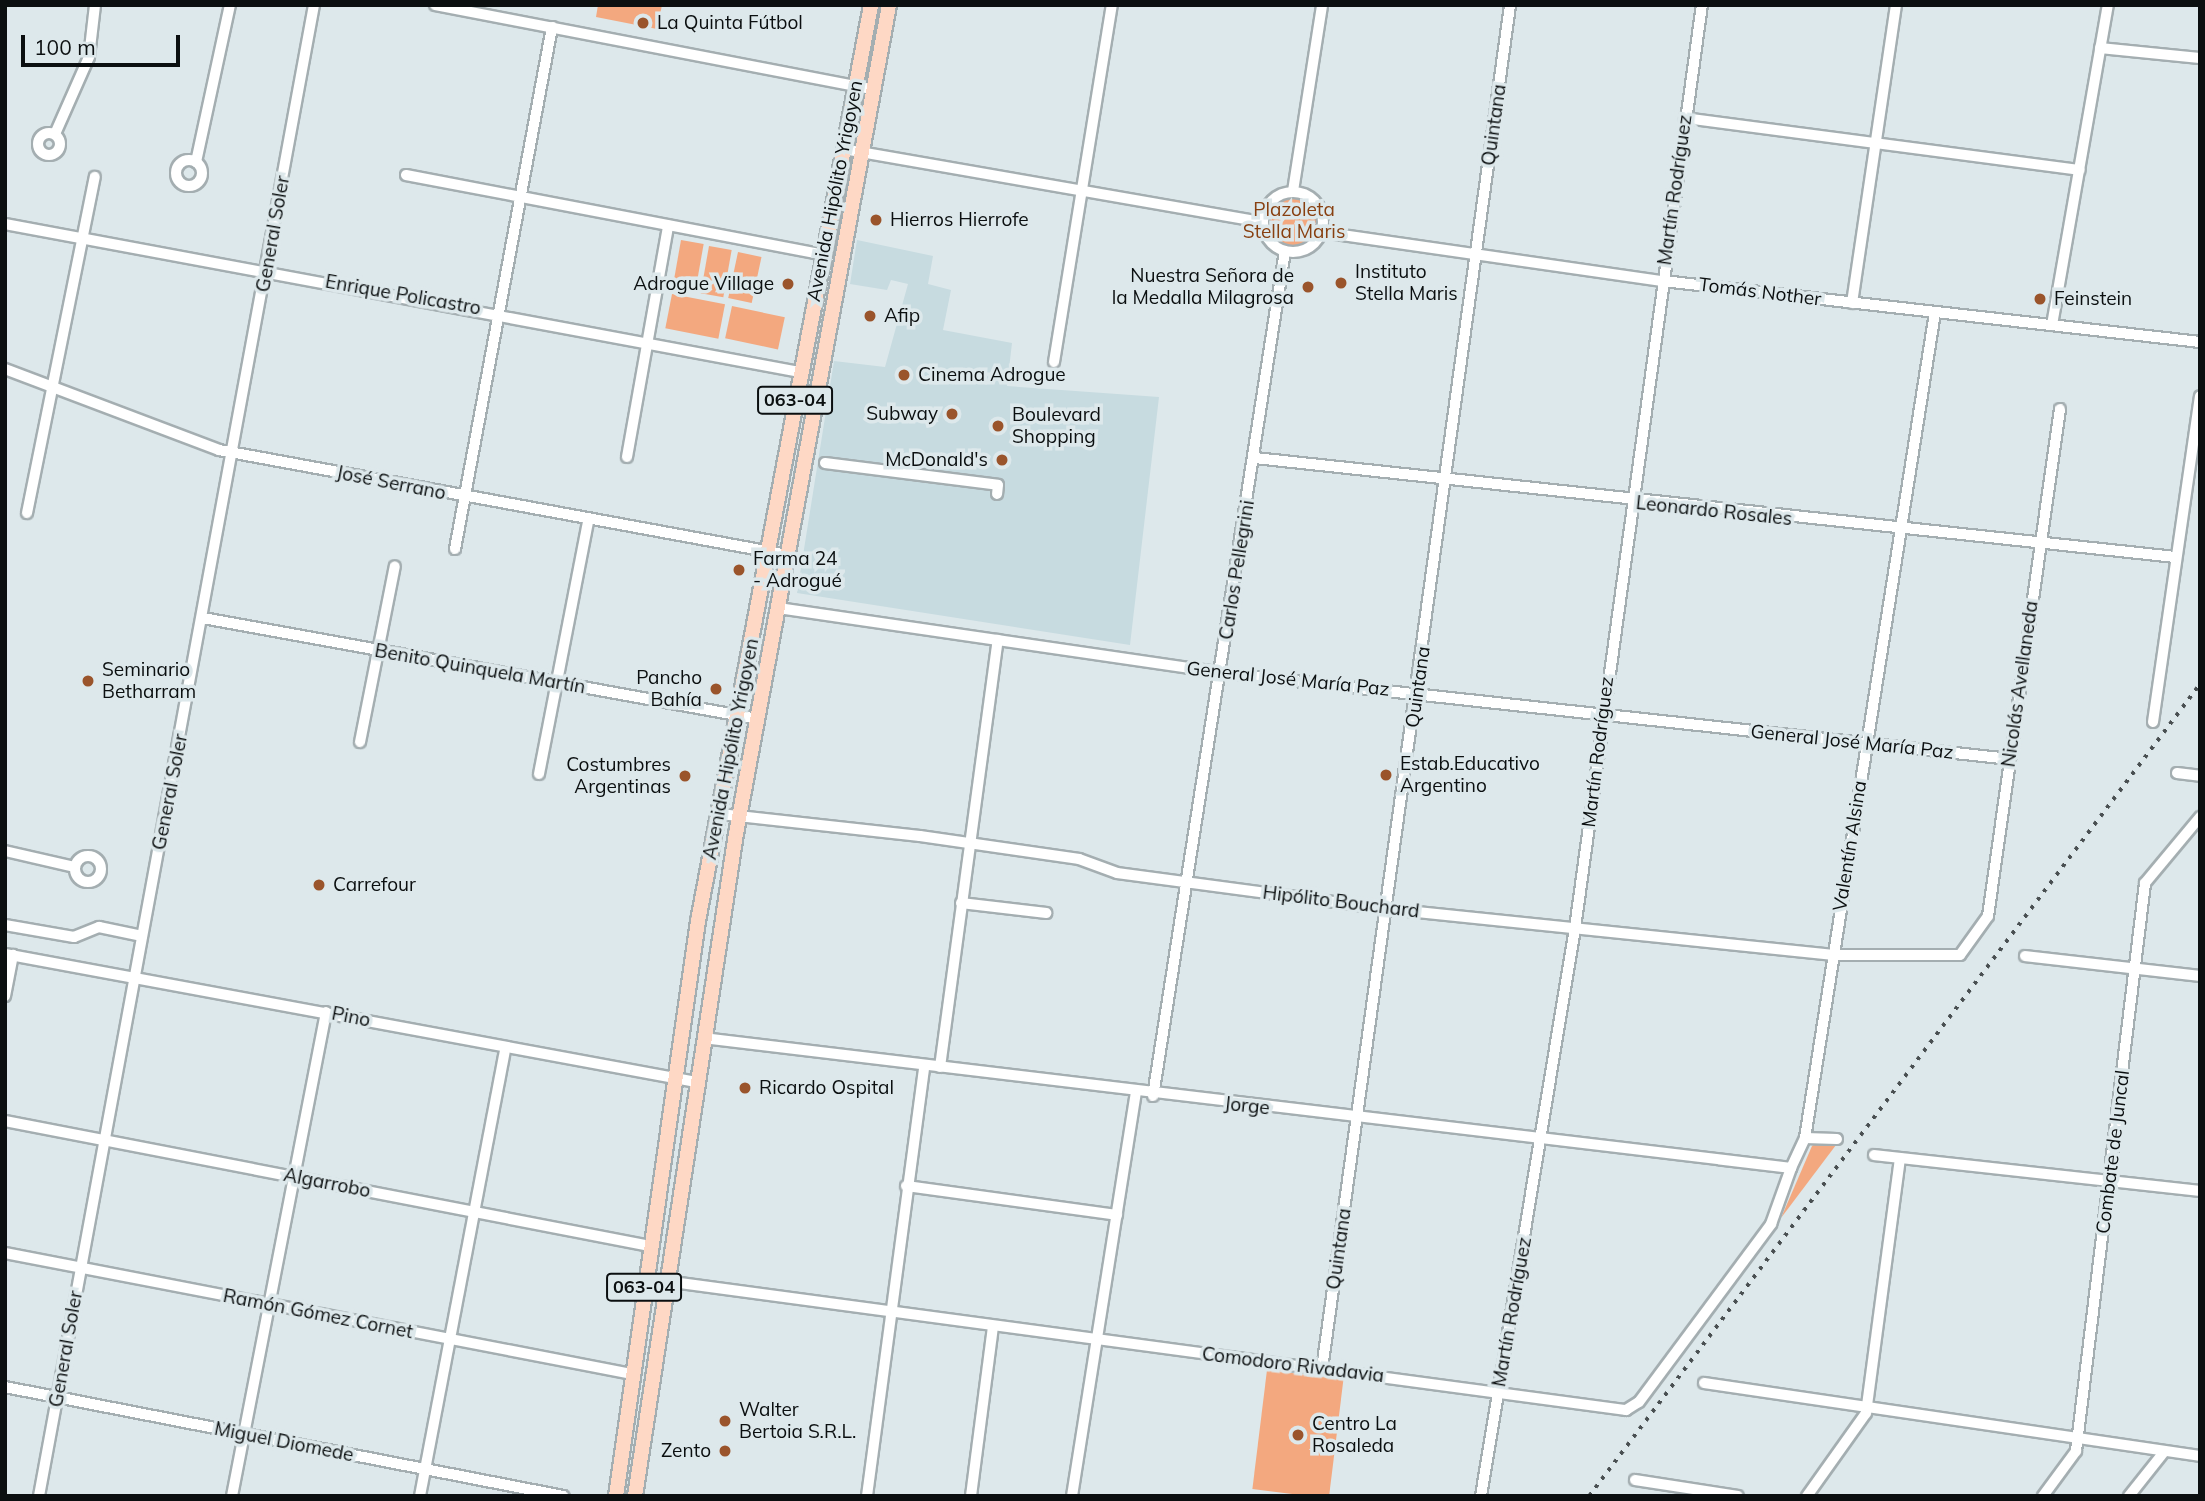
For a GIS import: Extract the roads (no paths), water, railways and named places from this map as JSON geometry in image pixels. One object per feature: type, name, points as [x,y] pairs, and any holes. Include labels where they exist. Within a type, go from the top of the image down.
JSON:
[{"type":"main road","name":"Avenida Hipólito Yrigoyen","points":[[616,1496],[650,1246],[720,814],[800,372],[871,5]]},
{"type":"main road","name":"Avenida Hipólito Yrigoyen","points":[[635,1496],[665,1281],[739,816],[889,5]]},
{"type":"street","points":[[55,134],[89,57],[95,5]]},
{"type":"street","points":[[196,162],[230,5]]},
{"type":"street","name":"General Soler","points":[[39,1496],[314,5]]},
{"type":"street","points":[[435,5],[872,89]]},
{"type":"street","points":[[1054,362],[1112,5]]},
{"type":"street","points":[[1293,191],[1322,5]]},
{"type":"street","name":"Quintana","points":[[1322,1369],[1388,909],[1510,5]]},
{"type":"street","name":"Martín Rodríguez","points":[[1481,1496],[1575,928],[1702,5]]},
{"type":"street","points":[[1852,303],[1896,5]]},
{"type":"street","points":[[2052,325],[2108,5]]},
{"type":"street","points":[[454,549],[498,312],[523,197],[552,27]]},
{"type":"street","points":[[2101,48],[2200,58]]},
{"type":"street","points":[[1685,118],[2080,170]]},
{"type":"street","points":[[843,149],[1262,222]]},
{"type":"street","points":[[406,175],[824,255]]},
{"type":"street","points":[[27,513],[95,177]]},
{"type":"street","points":[[1293,191],[1315,201],[1321,232],[1311,246],[1285,251],[1269,240],[1262,222],[1275,197],[1293,191]]},
{"type":"street","name":"Enrique Policastro","points":[[5,224],[82,240],[498,312],[647,344],[800,372]]},
{"type":"street","points":[[627,457],[668,226]]},
{"type":"street","name":"Tomás Nother","points":[[1321,232],[1663,281],[2200,342]]},
{"type":"street","name":"Carlos Pellegrini","points":[[1153,1096],[1185,883],[1222,673],[1285,251]]},
{"type":"street","name":"Valentín Alsina","points":[[1791,1168],[1805,1138],[1898,530],[1935,313]]},
{"type":"street","name":"José Serrano","points":[[5,369],[233,453],[588,522],[788,555]]},
{"type":"street","points":[[2153,722],[2200,396]]},
{"type":"street","name":"Nicolás Avellaneda","points":[[1965,953],[1988,916],[2060,409]]},
{"type":"street","name":"Leonardo Rosales","points":[[1255,458],[1446,482],[2175,557]]},
{"type":"street","points":[[825,463],[998,485],[997,494]]},
{"type":"street","points":[[539,774],[588,522]]},
{"type":"street","points":[[360,742],[395,566]]},
{"type":"street","name":"General José María Paz","points":[[778,608],[1222,673],[2010,759]]},
{"type":"street","name":"Benito Quinquela Martín","points":[[203,618],[758,719]]},
{"type":"street","points":[[940,1067],[999,640]]},
{"type":"street","points":[[2177,773],[2200,776]]},
{"type":"street","name":"Hipólito Bouchard","points":[[720,814],[969,844],[1185,883],[1388,909],[1832,955],[1965,953]]},
{"type":"street","name":"Combate de Juncal","points":[[2043,1496],[2071,1460],[2077,1440],[2147,877],[2200,817]]},
{"type":"street","points":[[5,851],[75,867]]},
{"type":"street","points":[[961,903],[1046,913]]},
{"type":"street","points":[[5,925],[74,937],[99,927],[142,936]]},
{"type":"street","points":[[5,996],[9,955]]},
{"type":"street","name":"Pino","points":[[9,955],[696,1082]]},
{"type":"street","points":[[2025,956],[2200,976]]},
{"type":"street","points":[[232,1496],[326,1012]]},
{"type":"street","name":"Jorge","points":[[703,1038],[1136,1094],[1791,1168]]},
{"type":"street","points":[[420,1496],[472,1211],[506,1047]]},
{"type":"street","points":[[867,1496],[889,1312],[924,1066]]},
{"type":"street","points":[[1072,1496],[1136,1094]]},
{"type":"street","name":"Algarrobo","points":[[5,1121],[650,1246]]},
{"type":"street","points":[[1805,1138],[1837,1139]]},
{"type":"street","points":[[1874,1155],[2200,1191]]},
{"type":"street","points":[[1807,1496],[1867,1408],[1900,1158]]},
{"type":"street","name":"Comodoro Rivadavia","points":[[665,1281],[1620,1410],[1636,1405],[1771,1224],[1791,1168]]},
{"type":"street","points":[[906,1186],[1117,1215]]},
{"type":"street","name":"Ramón Gómez Cornet","points":[[5,1253],[632,1374]]},
{"type":"street","points":[[971,1496],[993,1327]]},
{"type":"street","points":[[1704,1383],[2200,1456]]},
{"type":"street","name":"Miguel Diomede","points":[[5,1387],[563,1496]]},
{"type":"street","points":[[2129,1496],[2164,1452]]},
{"type":"street","points":[[1635,1479],[1738,1496]]},
{"type":"railway","points":[[1589,1496],[2200,684]]},
{"type":"place","name":"La Quinta Fútbol","points":[[643,23]]},
{"type":"place","name":"Hierros Hierrofe","points":[[876,220]]},
{"type":"place","name":"Instituto Stella Maris","points":[[1341,283]]},
{"type":"place","name":"Adrogue Village","points":[[788,284]]},
{"type":"place","name":"Nuestra Señora de la Medalla Milagrosa","points":[[1308,287]]},
{"type":"place","name":"Feinstein","points":[[2040,299]]},
{"type":"place","name":"Afip","points":[[870,316]]},
{"type":"place","name":"Cinema Adrogue","points":[[904,375]]},
{"type":"place","name":"Subway","points":[[952,414]]},
{"type":"place","name":"Boulevard Shopping","points":[[998,426]]},
{"type":"place","name":"McDonald's","points":[[1002,460]]},
{"type":"place","name":"Farma 24 - Adrogué","points":[[739,570]]},
{"type":"place","name":"Seminario Betharram","points":[[88,681]]},
{"type":"place","name":"Pancho Bahía","points":[[716,689]]},
{"type":"place","name":"Estab.Educativo Argentino","points":[[1386,775]]},
{"type":"place","name":"Costumbres Argentinas","points":[[685,776]]},
{"type":"place","name":"Carrefour","points":[[319,885]]},
{"type":"place","name":"Ricardo Ospital","points":[[745,1088]]},
{"type":"place","name":"Walter Bertoia S.R.L.","points":[[725,1421]]},
{"type":"place","name":"Centro La Rosaleda","points":[[1298,1435]]},
{"type":"place","name":"Zento","points":[[725,1451]]},
{"type":"park label","name":"Plazoleta Stella Maris","points":[[1294,221]]}]
